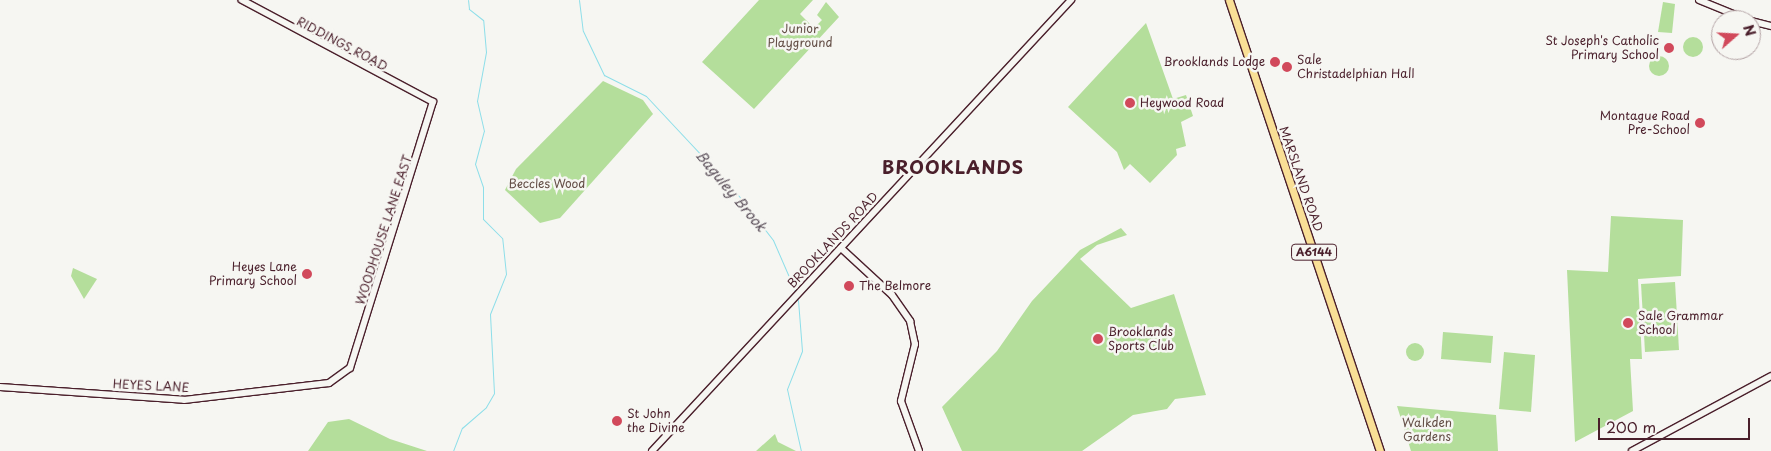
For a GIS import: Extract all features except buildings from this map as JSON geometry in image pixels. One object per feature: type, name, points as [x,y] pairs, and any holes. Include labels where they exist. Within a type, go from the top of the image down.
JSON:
[{"type":"main road","name":"MARSLAND ROAD","points":[[1229,0],[1380,451]]},
{"type":"street","name":"RIDDINGS ROAD","points":[[242,0],[433,102]]},
{"type":"street","name":"BROOKLANDS ROAD","points":[[652,451],[1071,0]]},
{"type":"street","points":[[1699,0],[1724,10]]},
{"type":"street","name":"WOODHOUSE LANE EAST","points":[[353,364],[433,102]]},
{"type":"street","points":[[841,248],[892,295],[910,321],[915,350],[901,401],[919,451]]},
{"type":"street","name":"HEYES LANE","points":[[0,387],[194,399],[329,383],[353,364]]},
{"type":"street","points":[[1632,451],[1771,376]]},
{"type":"green space","name":"Junior Playground","points":[[759,0],[813,0],[800,14],[814,28],[822,20],[817,15],[826,2],[839,17],[754,109],[702,62]]},
{"type":"green space","points":[[1663,2],[1675,4],[1672,33],[1658,32]]},
{"type":"green space","name":"Heywood Road","points":[[1146,23],[1173,99],[1186,95],[1193,116],[1181,122],[1186,146],[1176,149],[1177,155],[1150,183],[1130,164],[1124,170],[1117,152],[1068,107]]},
{"type":"green space","points":[[1693,37],[1700,40],[1703,47],[1700,54],[1693,57],[1686,54],[1683,47],[1686,40]]},
{"type":"green space","points":[[1659,56],[1666,59],[1669,66],[1666,73],[1659,76],[1652,73],[1649,66],[1652,59]]},
{"type":"green space","name":"Beccles Wood","points":[[603,81],[643,100],[653,114],[560,218],[540,223],[505,190],[516,169]]},
{"type":"green space","points":[[1611,216],[1683,220],[1681,276],[1638,279],[1642,359],[1630,359],[1633,411],[1575,442],[1567,270],[1608,272]]},
{"type":"green space","name":"Brooklands Sports Club","points":[[1121,228],[1127,235],[1097,245],[1080,259],[1131,308],[1174,294],[1206,395],[1175,399],[1167,409],[1133,415],[1082,451],[962,451],[942,407],[997,351],[1032,301],[1080,250]]},
{"type":"green space","points":[[73,268],[97,279],[84,299],[71,276]]},
{"type":"green space","points":[[1675,282],[1679,350],[1645,352],[1641,284]]},
{"type":"green space","points":[[1443,332],[1493,336],[1491,363],[1441,359]]},
{"type":"green space","points":[[1411,343],[1419,343],[1424,348],[1422,359],[1411,361],[1406,356],[1406,348]]},
{"type":"green space","points":[[1504,352],[1535,355],[1531,412],[1499,409]]},
{"type":"green space","name":"Walkden Gardens","points":[[1397,406],[1496,415],[1498,451],[1411,451]]},
{"type":"green space","points":[[349,419],[390,439],[427,451],[308,451],[328,422]]},
{"type":"green space","points":[[775,434],[778,442],[796,451],[756,451]]},
{"type":"waterway","points":[[453,451],[462,428],[486,407],[494,393],[490,314],[506,274],[502,238],[483,219],[483,187],[475,164],[484,131],[477,101],[486,52],[483,20],[469,9],[468,0]]},
{"type":"waterway","name":"Baguley Brook","points":[[579,0],[583,31],[604,75],[646,96],[735,191],[773,240],[796,293]]},
{"type":"waterway","name":"Baguley Brook","points":[[798,300],[802,351],[787,389],[801,451]]},
{"type":"place","name":"St Joseph's Catholic Primary School","points":[[1669,48]]},
{"type":"place","name":"Brooklands Lodge","points":[[1275,62]]},
{"type":"place","name":"Sale Christadelphian Hall","points":[[1287,67]]},
{"type":"place","name":"Heywood Road","points":[[1130,103]]},
{"type":"place","name":"Montague Road Pre-School","points":[[1700,123]]},
{"type":"place","name":"Heyes Lane Primary School","points":[[307,274]]},
{"type":"place","name":"The Belmore","points":[[849,286]]},
{"type":"place","name":"Sale Grammar School","points":[[1628,323]]},
{"type":"place","name":"Brooklands Sports Club","points":[[1098,339]]},
{"type":"place","name":"St John the Divine","points":[[617,421]]},
{"type":"district","name":"BROOKLANDS","points":[[953,167]]}]
